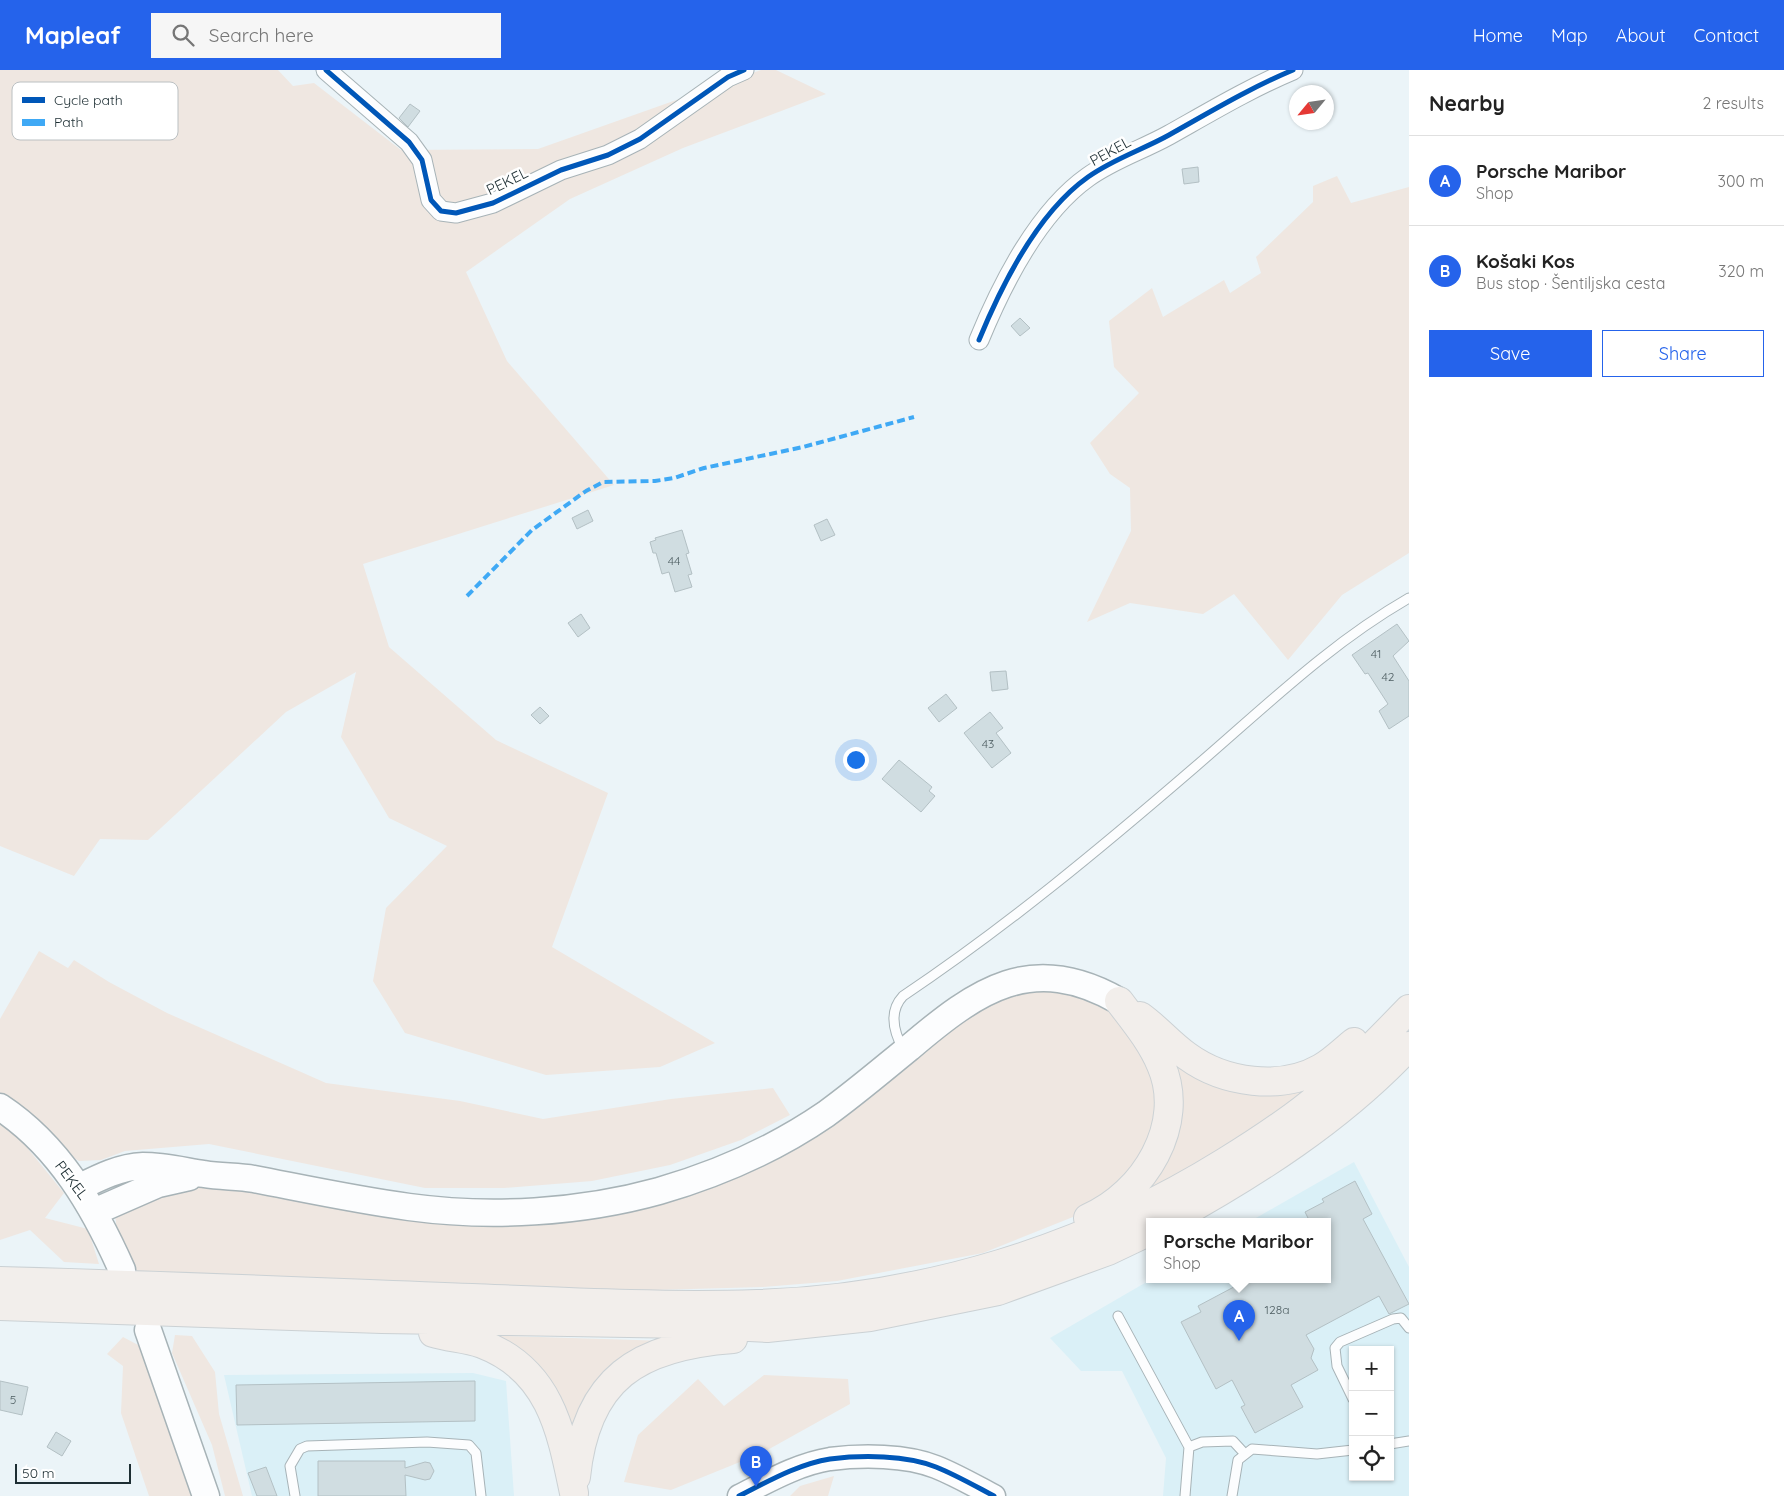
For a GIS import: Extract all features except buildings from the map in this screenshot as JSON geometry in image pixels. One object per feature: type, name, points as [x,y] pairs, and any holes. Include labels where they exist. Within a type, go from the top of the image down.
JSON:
[{"type":"highway","points":[[1119,1001],[1148,1022],[1188,1057],[1220,1073],[1256,1082],[1281,1081],[1302,1076],[1322,1068],[1409,1000]]},
{"type":"highway","points":[[970,1273],[1093,1216],[1118,1201],[1141,1178],[1155,1157],[1167,1122],[1165,1081],[1161,1066],[1146,1038],[1119,1001]]},
{"type":"highway","points":[[0,1281],[583,1303],[760,1304],[852,1296],[922,1284],[970,1273],[1048,1249],[1093,1232],[1144,1209],[1192,1183],[1266,1137],[1322,1094],[1409,1009]]},
{"type":"highway","points":[[1175,1218],[1279,1155],[1336,1114],[1409,1046]]},
{"type":"highway","points":[[0,1306],[382,1319],[689,1324],[768,1328],[870,1318],[998,1291],[1108,1251],[1146,1233]]},
{"type":"highway","points":[[382,1319],[480,1344],[500,1352],[535,1381],[547,1399],[557,1420],[574,1495]]},
{"type":"highway","points":[[574,1495],[579,1452],[587,1422],[598,1399],[617,1377],[642,1361],[675,1347],[709,1341],[739,1339],[768,1328]]},
{"type":"main road","points":[[80,1187],[114,1171],[142,1166],[252,1179],[313,1192],[411,1208],[468,1211],[532,1211],[631,1199],[677,1185],[750,1158],[787,1138],[825,1114],[951,1012],[979,995],[1008,982],[1038,978],[1063,979],[1098,989],[1119,1001]]},
{"type":"main road","name":"PEKEL","points":[[0,1107],[38,1138],[80,1187],[122,1270]]},
{"type":"main road","points":[[94,1212],[158,1184],[204,1174]]},
{"type":"main road","points":[[148,1330],[206,1496]]},
{"type":"street","name":"PEKEL","points":[[326,70],[409,142],[422,160],[431,200],[441,211],[456,213],[493,203],[560,170],[616,151],[640,139],[728,77],[744,70]]},
{"type":"street","name":"PEKEL","points":[[979,340],[996,298],[1018,258],[1054,210],[1086,178],[1123,156],[1168,136],[1262,83],[1293,70]]},
{"type":"street","points":[[739,1496],[803,1467],[830,1459],[860,1458],[899,1459],[935,1466],[994,1496]]},
{"type":"lane","points":[[905,1051],[897,1039],[893,1015],[896,1004],[903,996],[963,956],[1081,865],[1300,674],[1382,613],[1409,598]]},
{"type":"lane","points":[[1118,1316],[1189,1447],[1184,1496]]},
{"type":"lane","points":[[1349,1391],[1337,1366],[1335,1348],[1340,1342],[1393,1319],[1400,1318],[1409,1328]]},
{"type":"lane","points":[[1189,1447],[1202,1442],[1233,1441],[1245,1454]]},
{"type":"lane","points":[[1394,1443],[1409,1441]]},
{"type":"lane","points":[[295,1496],[290,1466],[300,1449],[307,1446],[427,1442],[470,1445],[476,1453],[480,1470],[480,1496]]},
{"type":"lane","points":[[1232,1496],[1238,1460],[1252,1449],[1317,1454],[1349,1450]]},
{"type":"shaded area","points":[[0,70],[278,70],[293,86],[314,83],[401,150],[538,149],[761,70],[776,70],[826,94],[683,148],[570,199],[466,272],[507,361],[614,485],[363,564],[389,647],[496,740],[608,793],[552,947],[715,1043],[660,1067],[546,1075],[405,1033],[373,981],[386,908],[447,846],[389,818],[341,737],[356,672],[286,712],[148,840],[100,839],[74,876],[0,846]]},
{"type":"shaded area","points":[[1337,176],[1351,203],[1409,187],[1409,553],[1342,595],[1288,660],[1234,594],[1203,614],[1130,603],[1087,622],[1131,531],[1130,488],[1110,474],[1090,443],[1139,393],[1114,367],[1109,321],[1152,288],[1163,317],[1224,280],[1230,293],[1261,273],[1256,257],[1313,202],[1313,186]]},
{"type":"shaded area","points":[[39,951],[68,968],[74,960],[109,982],[167,1013],[326,1083],[460,1101],[543,1119],[671,1099],[773,1088],[790,1115],[741,1140],[670,1165],[592,1181],[504,1188],[425,1188],[209,1144],[125,1151],[101,1160],[79,1161],[64,1152],[36,1121],[0,1094],[0,1019]]},
{"type":"shaded area","points":[[1033,988],[1064,990],[1099,1003],[1124,1022],[1146,1054],[1159,1100],[1150,1153],[1093,1209],[983,1253],[837,1281],[763,1287],[619,1291],[156,1275],[135,1271],[117,1233],[115,1213],[189,1184],[240,1188],[442,1219],[739,1174],[973,1009]]},
{"type":"shaded area","points":[[1168,1063],[1195,1068],[1320,1080],[1227,1149],[1129,1204],[1144,1186]]},
{"type":"shaded area","points":[[0,1122],[12,1129],[64,1193],[45,1218],[88,1229],[99,1264],[64,1262],[30,1230],[0,1240]]},
{"type":"shaded area","points":[[1354,1162],[1409,1267],[1409,1496],[1163,1496],[1166,1458],[1122,1371],[1081,1371],[1050,1338],[1146,1282],[1331,1283],[1331,1218],[1256,1218]]},
{"type":"shaded area","points":[[175,1335],[192,1336],[215,1372],[219,1414],[243,1496],[225,1496],[212,1445],[172,1353]]},
{"type":"shaded area","points":[[480,1335],[668,1341],[652,1350],[576,1444]]},
{"type":"shaded area","points":[[123,1337],[140,1346],[195,1496],[149,1496],[121,1413],[123,1366],[107,1354]]},
{"type":"shaded area","points":[[473,1373],[506,1381],[514,1496],[252,1496],[224,1375]]},
{"type":"shaded area","points":[[764,1375],[848,1379],[850,1404],[762,1453],[671,1490],[624,1482],[638,1435],[698,1379],[724,1406]]},
{"type":"shaded area","points":[[834,1476],[828,1496],[790,1496],[800,1486]]},
{"type":"marked path","points":[[467,596],[532,530],[586,491],[603,482],[655,481],[674,478],[704,468],[803,447],[914,417]]},
{"type":"cycle path","points":[[326,70],[409,142],[422,160],[431,200],[441,211],[456,213],[493,203],[561,170],[608,155],[640,139],[728,77],[744,70]]},
{"type":"cycle path","points":[[979,340],[1010,273],[1023,251],[1037,230],[1070,192],[1088,177],[1107,165],[1159,140],[1246,92],[1293,70]]},
{"type":"cycle path","points":[[739,1496],[806,1465],[830,1459],[856,1457],[898,1458],[924,1463],[951,1474],[994,1496]]},
{"type":"place","name":"Porsche Maribor","points":[[1239,1341]]},
{"type":"place","name":"Košaki Kos","points":[[756,1487]]}]
